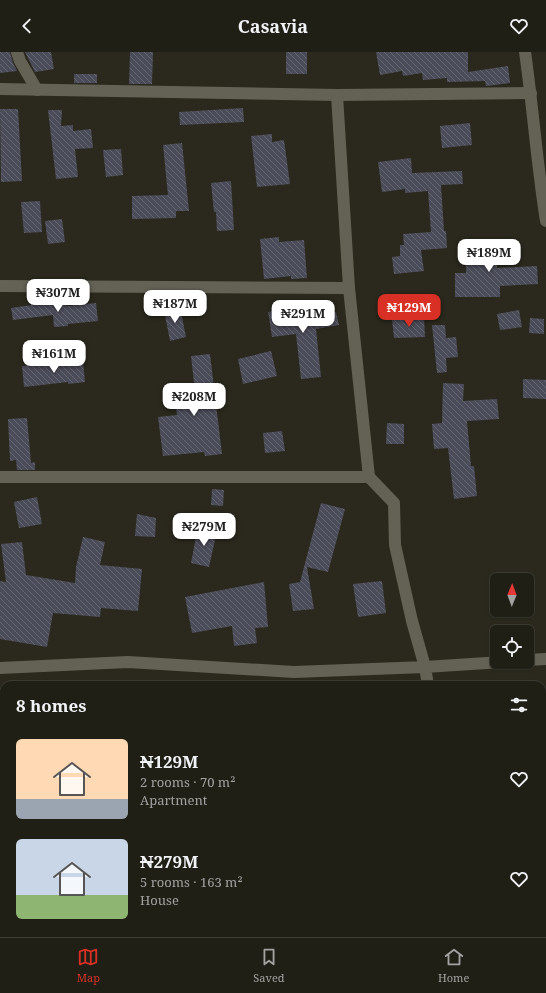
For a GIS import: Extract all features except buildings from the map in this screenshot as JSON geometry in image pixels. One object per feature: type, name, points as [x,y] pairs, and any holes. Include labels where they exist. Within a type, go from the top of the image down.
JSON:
[{"type":"street","points":[[16,52],[37,90]]},
{"type":"street","points":[[525,52],[531,93],[541,192],[546,221]]},
{"type":"street","points":[[0,89],[337,95],[531,93]]},
{"type":"street","points":[[337,95],[349,288],[369,477],[394,503],[396,545],[412,621],[425,667],[427,681]]},
{"type":"street","points":[[0,286],[349,288]]},
{"type":"street","points":[[0,477],[369,477]]},
{"type":"street","points":[[534,660],[546,659]]},
{"type":"street","points":[[0,668],[128,662],[294,672],[490,663]]}]
